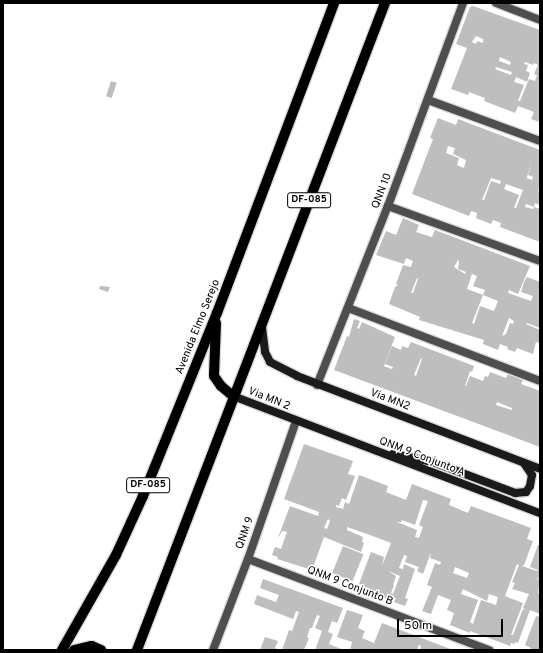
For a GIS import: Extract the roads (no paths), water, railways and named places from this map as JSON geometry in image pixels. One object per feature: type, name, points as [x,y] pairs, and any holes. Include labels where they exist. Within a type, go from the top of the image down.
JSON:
[{"type":"main road","name":"Avenida Elmo Serejo","points":[[62,650],[116,555],[143,496],[217,312],[334,3]]},
{"type":"main road","name":"DF-085","points":[[137,650],[385,3]]},
{"type":"main road","points":[[217,312],[214,376],[221,386],[234,396]]},
{"type":"main road","name":"Via MN2","points":[[261,325],[265,352],[270,362],[317,385],[540,469]]},
{"type":"main road","name":"Via MN 2","points":[[234,396],[296,421]]},
{"type":"main road","name":"QNM 9 Conjunto A","points":[[296,421],[540,513]]},
{"type":"main road","points":[[369,449],[433,462],[515,493],[526,492],[530,486],[532,475],[524,463]]},
{"type":"main road","points":[[74,650],[92,646],[101,650]]},
{"type":"street","name":"QNN 10","points":[[317,385],[388,206],[463,3]]},
{"type":"street","points":[[496,3],[540,20]]},
{"type":"street","points":[[428,100],[540,141]]},
{"type":"street","points":[[388,206],[540,261]]},
{"type":"street","points":[[348,308],[540,381]]},
{"type":"street","name":"QNM 9","points":[[213,650],[248,559],[296,421]]},
{"type":"street","name":"QNM 9 Conjunto B","points":[[248,559],[489,650]]}]
